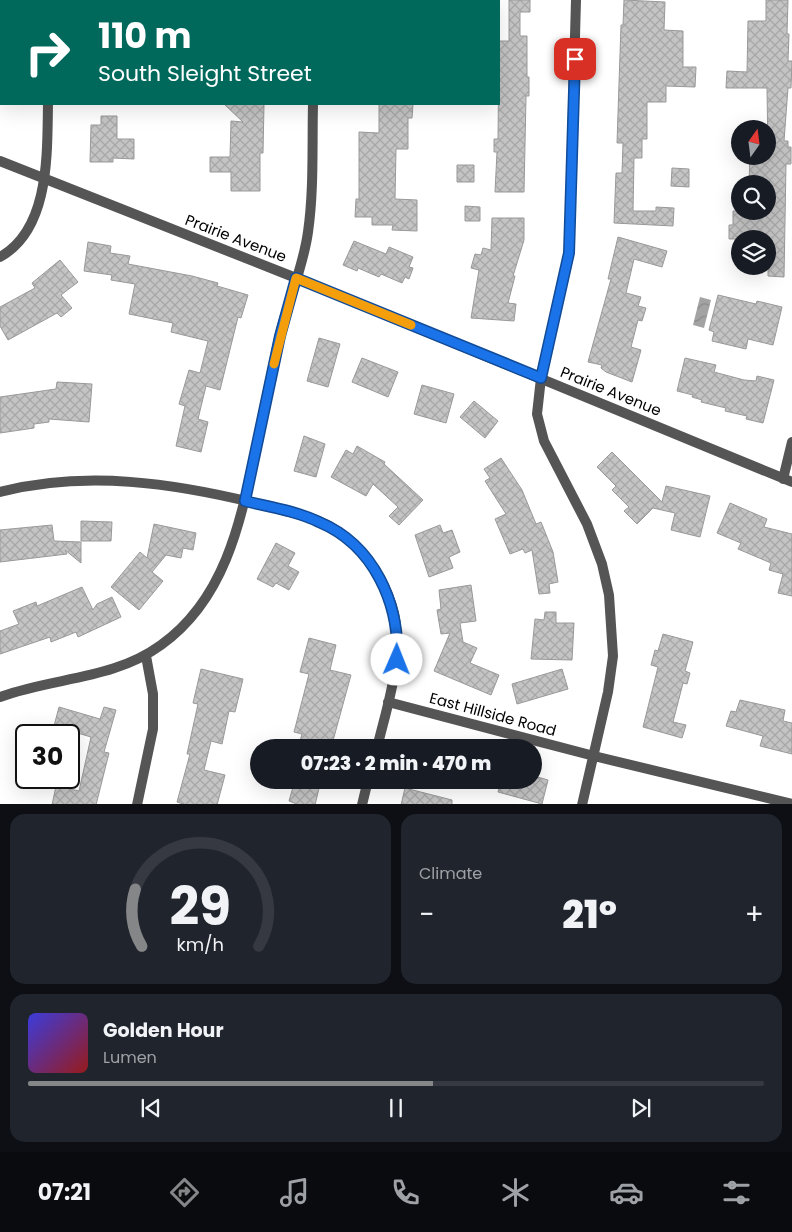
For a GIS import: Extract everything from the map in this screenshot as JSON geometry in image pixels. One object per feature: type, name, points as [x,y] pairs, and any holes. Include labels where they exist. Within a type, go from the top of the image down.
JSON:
[{"type":"street","points":[[576,0],[569,253],[538,396],[539,427],[544,441],[587,524],[602,564],[609,595],[613,656],[594,756],[582,804]]},
{"type":"street","points":[[0,257],[17,243],[36,215],[48,146],[48,105]]},
{"type":"street","points":[[0,697],[27,689],[87,678],[146,656],[173,635],[193,616],[210,594],[235,539],[245,501],[280,336],[308,235],[311,208],[313,105]]},
{"type":"street","name":"Prairie Avenue","points":[[0,161],[296,278],[787,480]]},
{"type":"street","points":[[787,480],[792,442]]},
{"type":"street","points":[[0,492],[54,483],[109,480],[166,485],[245,501],[321,522],[348,540],[370,563],[382,582],[392,606],[397,630],[397,660],[378,739]]},
{"type":"street","points":[[137,804],[154,729],[154,700],[146,656]]},
{"type":"street","name":"East Hillside Road","points":[[388,702],[594,756],[792,804]]},
{"type":"street","points":[[362,804],[366,789]]},
{"type":"water","points":[[700,297],[711,300],[704,328],[693,325]]},
{"type":"building","points":[[509,0],[530,0],[530,12],[520,12],[520,36],[527,36],[527,77],[529,77],[529,96],[526,96],[524,192],[495,192],[497,152],[494,152],[494,139],[498,139],[500,41],[509,41]]},
{"type":"building","points":[[624,0],[665,2],[664,30],[683,31],[683,67],[696,67],[695,87],[666,86],[666,102],[647,102],[647,139],[642,139],[642,158],[634,158],[633,211],[656,211],[656,207],[674,208],[673,226],[614,223],[616,173],[622,173],[623,143],[617,143],[621,25],[623,25]]},
{"type":"building","points":[[766,0],[788,0],[788,61],[792,61],[791,88],[788,88],[784,141],[788,141],[788,147],[791,147],[791,164],[786,164],[784,277],[768,276],[776,275],[776,230],[731,230],[731,239],[729,239],[729,225],[733,225],[733,220],[776,220],[776,175],[749,175],[750,165],[776,165],[776,120],[767,120],[767,88],[726,88],[727,71],[747,72],[748,21],[766,21]]},
{"type":"building","points":[[225,105],[264,105],[263,153],[260,153],[260,191],[231,191],[231,172],[210,172],[210,157],[230,157],[231,121],[243,122]]},
{"type":"building","points":[[379,105],[413,105],[412,118],[408,118],[408,149],[396,149],[395,199],[417,200],[417,231],[392,230],[393,225],[372,225],[372,217],[355,217],[356,199],[359,199],[359,132],[379,133]]},
{"type":"building","points":[[101,116],[117,116],[117,139],[134,139],[134,159],[113,158],[113,162],[90,162],[91,125],[101,125]]},
{"type":"building","points":[[457,165],[474,165],[474,182],[457,182]]},
{"type":"building","points":[[672,168],[689,169],[689,187],[671,186]]},
{"type":"building","points":[[465,206],[480,207],[480,221],[465,221]]},
{"type":"building","points":[[492,218],[524,218],[524,240],[513,276],[515,276],[508,303],[516,304],[514,321],[471,318],[479,270],[471,268],[475,254],[481,255],[483,248],[491,250]]},
{"type":"building","points":[[618,237],[667,251],[662,267],[634,259],[626,293],[641,297],[638,306],[646,308],[642,321],[638,320],[631,347],[641,350],[632,382],[606,372],[601,368],[602,365],[588,362],[611,279],[608,279]]},
{"type":"building","points":[[354,241],[386,254],[389,247],[413,257],[409,267],[413,268],[409,279],[405,277],[402,283],[381,274],[379,277],[358,268],[357,271],[343,265]]},
{"type":"building","points":[[88,242],[111,246],[110,253],[130,256],[128,264],[192,276],[218,283],[217,286],[248,295],[241,318],[238,317],[220,390],[206,386],[198,419],[208,422],[201,452],[176,446],[185,406],[179,404],[189,370],[200,373],[208,341],[171,332],[173,323],[129,314],[135,284],[111,280],[112,275],[84,271]]},
{"type":"building","points":[[60,260],[78,282],[61,295],[72,308],[61,317],[57,313],[8,340],[0,326],[0,307],[35,288],[32,283]]},
{"type":"building","points":[[718,295],[756,304],[757,301],[782,307],[773,345],[748,339],[746,349],[712,341],[714,332],[709,330]]},
{"type":"building","points":[[319,338],[340,344],[328,387],[307,381]]},
{"type":"building","points":[[362,358],[398,372],[388,397],[352,382]]},
{"type":"building","points":[[685,358],[716,365],[714,372],[744,380],[756,381],[757,376],[774,380],[763,423],[746,419],[747,416],[725,411],[726,408],[701,402],[702,400],[692,397],[693,395],[677,391]]},
{"type":"building","points":[[57,382],[92,384],[89,422],[49,419],[49,422],[34,424],[34,428],[0,433],[0,397],[56,389]]},
{"type":"building","points":[[422,385],[454,394],[446,423],[414,414]]},
{"type":"building","points":[[474,401],[498,421],[485,438],[460,417]]},
{"type":"building","points":[[304,436],[325,444],[316,477],[294,471]]},
{"type":"building","points":[[357,446],[385,462],[384,464],[423,500],[399,525],[389,516],[398,507],[373,484],[366,496],[331,477],[346,450],[353,454]]},
{"type":"building","points":[[612,452],[662,502],[666,486],[710,496],[700,537],[671,530],[675,513],[653,508],[637,524],[624,511],[629,507],[612,490],[616,486],[597,467]]},
{"type":"building","points":[[501,458],[522,490],[536,524],[541,522],[553,552],[558,582],[549,584],[550,593],[539,594],[532,550],[525,553],[523,549],[510,554],[495,519],[506,514],[485,481],[490,478],[484,469]]},
{"type":"building","points":[[730,503],[767,519],[764,527],[792,534],[792,596],[778,593],[783,574],[769,570],[771,563],[738,549],[741,543],[717,533]]},
{"type":"building","points":[[81,521],[112,522],[111,541],[81,541]]},
{"type":"building","points":[[154,524],[196,533],[193,550],[183,548],[181,558],[166,555],[152,572],[163,581],[139,610],[111,587],[140,552],[147,558]]},
{"type":"building","points":[[52,525],[54,541],[81,542],[81,563],[65,550],[67,554],[0,562],[0,530]]},
{"type":"building","points":[[440,525],[443,533],[452,530],[460,552],[449,557],[453,568],[429,577],[415,535]]},
{"type":"building","points":[[276,543],[295,553],[288,566],[299,572],[289,590],[276,583],[273,587],[257,579]]},
{"type":"building","points":[[471,585],[476,621],[460,623],[463,642],[477,648],[470,663],[499,675],[491,695],[434,671],[450,633],[441,634],[437,610],[441,609],[439,590]]},
{"type":"building","points":[[82,587],[93,610],[97,604],[112,597],[121,617],[78,637],[76,632],[51,642],[50,637],[0,654],[0,631],[19,624],[13,611],[36,602],[37,606]]},
{"type":"building","points":[[545,612],[556,612],[556,623],[574,623],[572,660],[531,659],[535,619],[544,620]]},
{"type":"building","points":[[663,634],[693,642],[685,671],[690,673],[687,684],[683,683],[673,722],[686,725],[682,738],[643,727],[658,667],[651,665],[655,650],[658,651]]},
{"type":"building","points":[[309,638],[336,645],[330,670],[351,675],[333,739],[301,739],[302,734],[294,732],[309,674],[300,672]]},
{"type":"building","points":[[201,669],[243,679],[235,712],[229,711],[222,744],[211,741],[204,770],[225,775],[217,804],[183,804],[177,802],[190,754],[187,754],[198,704],[193,703]]},
{"type":"building","points":[[562,669],[568,689],[517,704],[512,684]]},
{"type":"building","points":[[740,700],[785,710],[783,721],[792,723],[792,754],[760,746],[763,736],[726,726],[731,711],[736,712]]},
{"type":"building","points":[[59,707],[100,719],[104,707],[116,710],[104,752],[109,753],[96,804],[52,804],[55,789],[79,791],[91,737],[80,734],[80,724],[55,724]]},
{"type":"building","points":[[542,778],[548,780],[542,804],[498,792],[499,789],[542,789]]},
{"type":"building","points":[[292,789],[319,789],[315,804],[296,804],[289,801]]},
{"type":"building","points":[[405,789],[409,789],[452,800],[452,804],[401,804]]},
{"type":"slow traffic","points":[[274,364],[285,313],[296,278],[411,325]]},
{"type":"route","points":[[397,660],[397,630],[392,606],[382,582],[363,554],[348,540],[321,522],[245,501],[285,313],[296,278],[541,378],[569,253],[575,59]]}]
